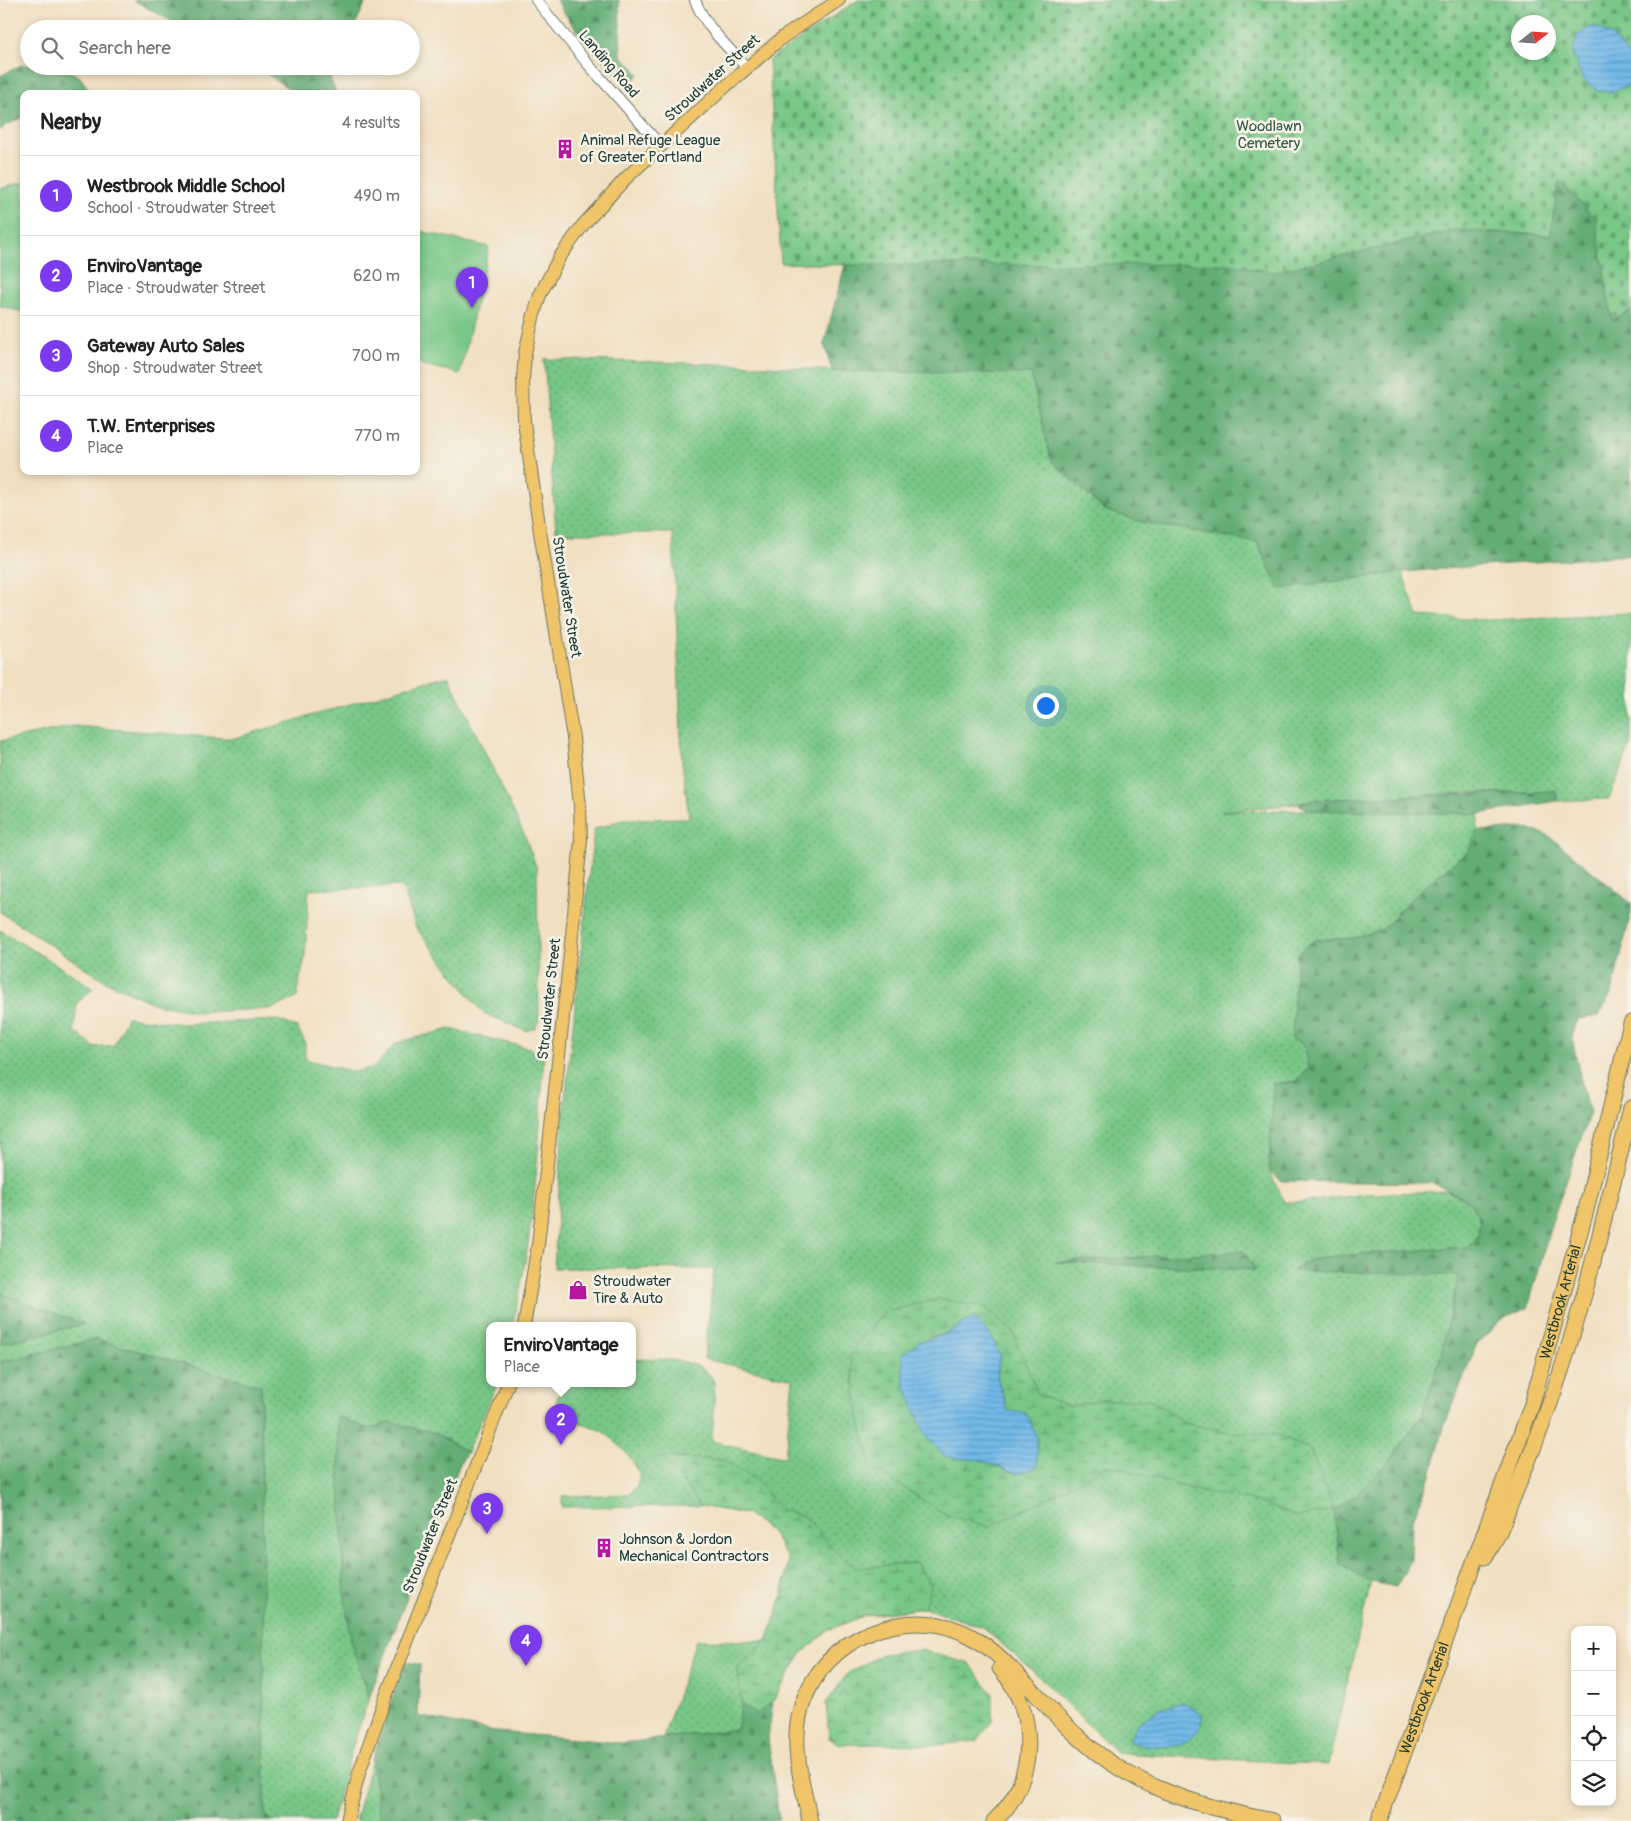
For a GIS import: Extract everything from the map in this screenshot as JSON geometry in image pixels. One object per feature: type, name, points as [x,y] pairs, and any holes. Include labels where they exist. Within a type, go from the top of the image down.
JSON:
[{"type":"highway","name":"Westbrook Arterial","points":[[1379,1821],[1532,1404],[1627,1062],[1631,1023]]},
{"type":"highway","name":"Westbrook Arterial","points":[[1470,1576],[1487,1554],[1498,1532],[1530,1457],[1561,1374],[1580,1312],[1631,1108]]},
{"type":"highway","points":[[813,1816],[798,1763],[796,1740],[802,1707],[816,1676],[839,1651],[858,1638],[890,1626],[924,1623],[958,1630],[988,1647],[1085,1743],[1122,1770],[1156,1788],[1184,1799],[1206,1806],[1274,1821]]},
{"type":"highway","points":[[813,1816],[804,1740],[807,1717],[819,1686],[841,1660],[869,1640],[902,1631],[925,1630],[947,1634],[978,1649],[1004,1672],[1021,1702],[1028,1735],[1024,1769],[1011,1800],[994,1821]]},
{"type":"main road","name":"Stroudwater Street","points":[[525,1322],[538,1246],[581,840],[580,806],[574,747],[524,422],[523,379],[526,353],[540,295],[559,258],[583,225],[626,178],[747,68],[783,37],[839,0]]},
{"type":"main road","name":"Stroudwater Street","points":[[347,1821],[359,1773],[384,1701],[507,1387]]},
{"type":"street","name":"Landing Road","points":[[536,0],[587,63],[661,146]]},
{"type":"street","points":[[695,0],[716,35],[747,68]]},
{"type":"green space","points":[[133,0],[367,0],[357,20],[169,20]]},
{"type":"green space","points":[[556,0],[619,0],[621,55],[639,74],[629,86],[590,46]]},
{"type":"green space","name":"Woodlawn Cemetery","points":[[858,0],[1631,0],[1631,310],[1612,320],[1596,219],[1559,181],[1550,235],[1455,230],[1274,272],[1229,264],[845,265],[781,263],[769,60]]},
{"type":"green space","points":[[20,66],[20,75],[77,75],[89,90],[20,90],[20,119],[6,125],[0,131],[0,76]]},
{"type":"green space","points":[[269,75],[332,75],[330,79],[335,90],[290,90]]},
{"type":"green space","points":[[1559,181],[1596,218],[1612,320],[1631,310],[1631,555],[1402,572],[1280,589],[1257,542],[1142,522],[1105,510],[1051,460],[1031,374],[832,371],[824,344],[845,265],[1229,264],[1274,272],[1455,230],[1550,235]]},
{"type":"green space","points":[[20,183],[20,311],[0,306],[0,189]]},
{"type":"green space","points":[[420,231],[489,247],[460,374],[420,364]]},
{"type":"green space","points":[[544,359],[756,365],[832,371],[1031,374],[1051,460],[1104,510],[1142,522],[1257,542],[1280,589],[1402,572],[1418,616],[1487,620],[1631,613],[1631,744],[1609,799],[1557,801],[1556,791],[1465,793],[1313,800],[1298,804],[1221,811],[1308,810],[1479,814],[1477,831],[1469,851],[1427,884],[1401,909],[1384,929],[1354,938],[1314,940],[1297,954],[1292,1039],[1304,1045],[1308,1068],[1297,1081],[1274,1084],[1269,1170],[1284,1202],[1305,1202],[1366,1194],[1447,1191],[1470,1202],[1480,1221],[1478,1237],[1468,1247],[1337,1256],[1310,1260],[1293,1270],[1459,1274],[1439,1363],[1421,1416],[1392,1458],[1356,1495],[1334,1510],[1340,1564],[1371,1582],[1328,1765],[1117,1753],[1033,1671],[982,1627],[924,1608],[864,1616],[828,1630],[801,1654],[773,1701],[742,1704],[737,1729],[663,1738],[696,1640],[767,1641],[783,1594],[788,1560],[773,1533],[747,1514],[700,1506],[562,1507],[562,1496],[628,1494],[638,1484],[639,1473],[631,1459],[604,1432],[561,1417],[557,1409],[558,1396],[562,1387],[636,1387],[636,1360],[665,1359],[690,1364],[701,1368],[709,1374],[714,1382],[712,1441],[785,1458],[793,1379],[704,1359],[714,1269],[554,1268],[564,1109],[594,829],[625,819],[689,818],[682,762],[673,533],[556,533]],"holes":[[[1243,1251],[1255,1270],[1062,1262]]]},
{"type":"green space","points":[[448,675],[525,836],[537,869],[539,1020],[535,1028],[526,1031],[483,1013],[416,928],[402,886],[309,890],[305,958],[297,998],[271,1009],[196,1012],[155,1004],[105,981],[0,912],[0,741],[74,726],[235,738]]},
{"type":"green space","points":[[1556,791],[1557,801],[1479,814],[1308,810],[1298,804],[1313,800]]},
{"type":"green space","points":[[1523,828],[1548,835],[1631,903],[1631,913],[1612,992],[1599,1016],[1578,1019],[1572,1037],[1581,1081],[1590,1112],[1552,1222],[1528,1308],[1500,1320],[1476,1346],[1444,1427],[1430,1479],[1412,1521],[1411,1561],[1396,1587],[1371,1582],[1340,1564],[1334,1510],[1356,1495],[1392,1458],[1421,1416],[1439,1363],[1459,1275],[1292,1271],[1310,1260],[1337,1256],[1467,1247],[1478,1237],[1480,1221],[1470,1202],[1433,1183],[1281,1181],[1269,1170],[1273,1084],[1297,1081],[1308,1068],[1304,1045],[1292,1039],[1297,954],[1314,940],[1354,938],[1383,929],[1427,884],[1469,851],[1477,831]]},
{"type":"green space","points":[[0,930],[93,989],[77,1003],[74,1031],[94,1047],[114,1045],[127,1017],[182,1024],[277,1020],[297,1027],[305,1042],[305,1059],[354,1072],[374,1067],[396,1043],[450,1029],[529,1048],[544,1056],[534,1192],[526,1259],[513,1322],[486,1322],[486,1387],[496,1387],[467,1452],[435,1433],[390,1422],[369,1429],[337,1417],[345,1599],[352,1646],[369,1698],[351,1751],[332,1821],[270,1821],[265,1813],[261,1386],[96,1339],[0,1362],[0,1344],[83,1324],[0,1293]]},
{"type":"green space","points":[[1243,1251],[1256,1270],[1055,1262]]},
{"type":"green space","points":[[0,1293],[84,1324],[0,1344]]},
{"type":"green space","points":[[938,1299],[985,1307],[1012,1331],[1038,1394],[1069,1406],[1101,1400],[1152,1400],[1184,1423],[1229,1432],[1278,1435],[1310,1450],[1334,1510],[1297,1517],[1258,1502],[1199,1491],[1108,1465],[989,1527],[945,1514],[870,1466],[857,1406],[850,1353],[885,1312]],"holes":[[[974,1317],[1000,1355],[997,1377],[1008,1411],[1018,1474],[981,1460],[919,1342],[946,1334]]]},
{"type":"green space","points":[[96,1339],[261,1386],[265,1813],[270,1821],[0,1821],[0,1362]]},
{"type":"green space","points":[[337,1416],[369,1429],[390,1422],[435,1433],[467,1452],[460,1464],[420,1563],[369,1698],[352,1646],[345,1599]]},
{"type":"green space","points":[[662,1457],[723,1460],[755,1479],[782,1510],[805,1517],[839,1555],[856,1568],[916,1563],[931,1585],[924,1608],[865,1615],[828,1630],[801,1654],[773,1701],[756,1714],[741,1704],[738,1668],[767,1641],[783,1594],[788,1560],[773,1533],[747,1514],[700,1506],[681,1479]]},
{"type":"green space","points":[[922,1650],[970,1664],[992,1693],[992,1721],[977,1741],[936,1745],[839,1744],[829,1738],[826,1703],[848,1673],[882,1654]]},
{"type":"green space","points":[[405,1661],[420,1665],[418,1716],[498,1732],[622,1743],[737,1730],[741,1704],[756,1714],[773,1701],[768,1738],[779,1819],[772,1821],[380,1821],[372,1759]]},
{"type":"green space","points":[[372,1759],[380,1821],[355,1821]]},
{"type":"water","points":[[1590,27],[1596,27],[1611,35],[1627,53],[1631,60],[1631,82],[1629,85],[1611,92],[1602,91],[1594,89],[1583,79],[1573,52],[1577,36]]},
{"type":"water","points":[[974,1317],[992,1338],[1000,1356],[997,1377],[1008,1411],[1026,1413],[1037,1437],[1037,1467],[1018,1474],[981,1460],[945,1457],[926,1436],[904,1384],[902,1355],[919,1342],[946,1334]]},
{"type":"water","points":[[1183,1702],[1203,1715],[1199,1730],[1182,1745],[1150,1746],[1128,1742],[1139,1722],[1161,1709]]},
{"type":"place","name":"Animal Refuge League of Greater Portland","points":[[565,149]]},
{"type":"place","name":"Westbrook Middle School","points":[[472,308]]},
{"type":"place","name":"Stroudwater Tire & Auto","points":[[578,1290]]},
{"type":"place","name":"EnviroVantage","points":[[561,1445]]},
{"type":"place","name":"Gateway Auto Sales","points":[[487,1534]]},
{"type":"place","name":"Johnson & Jordon Mechanical Contractors","points":[[604,1548]]},
{"type":"place","name":"T.W. Enterprises","points":[[526,1666]]}]
